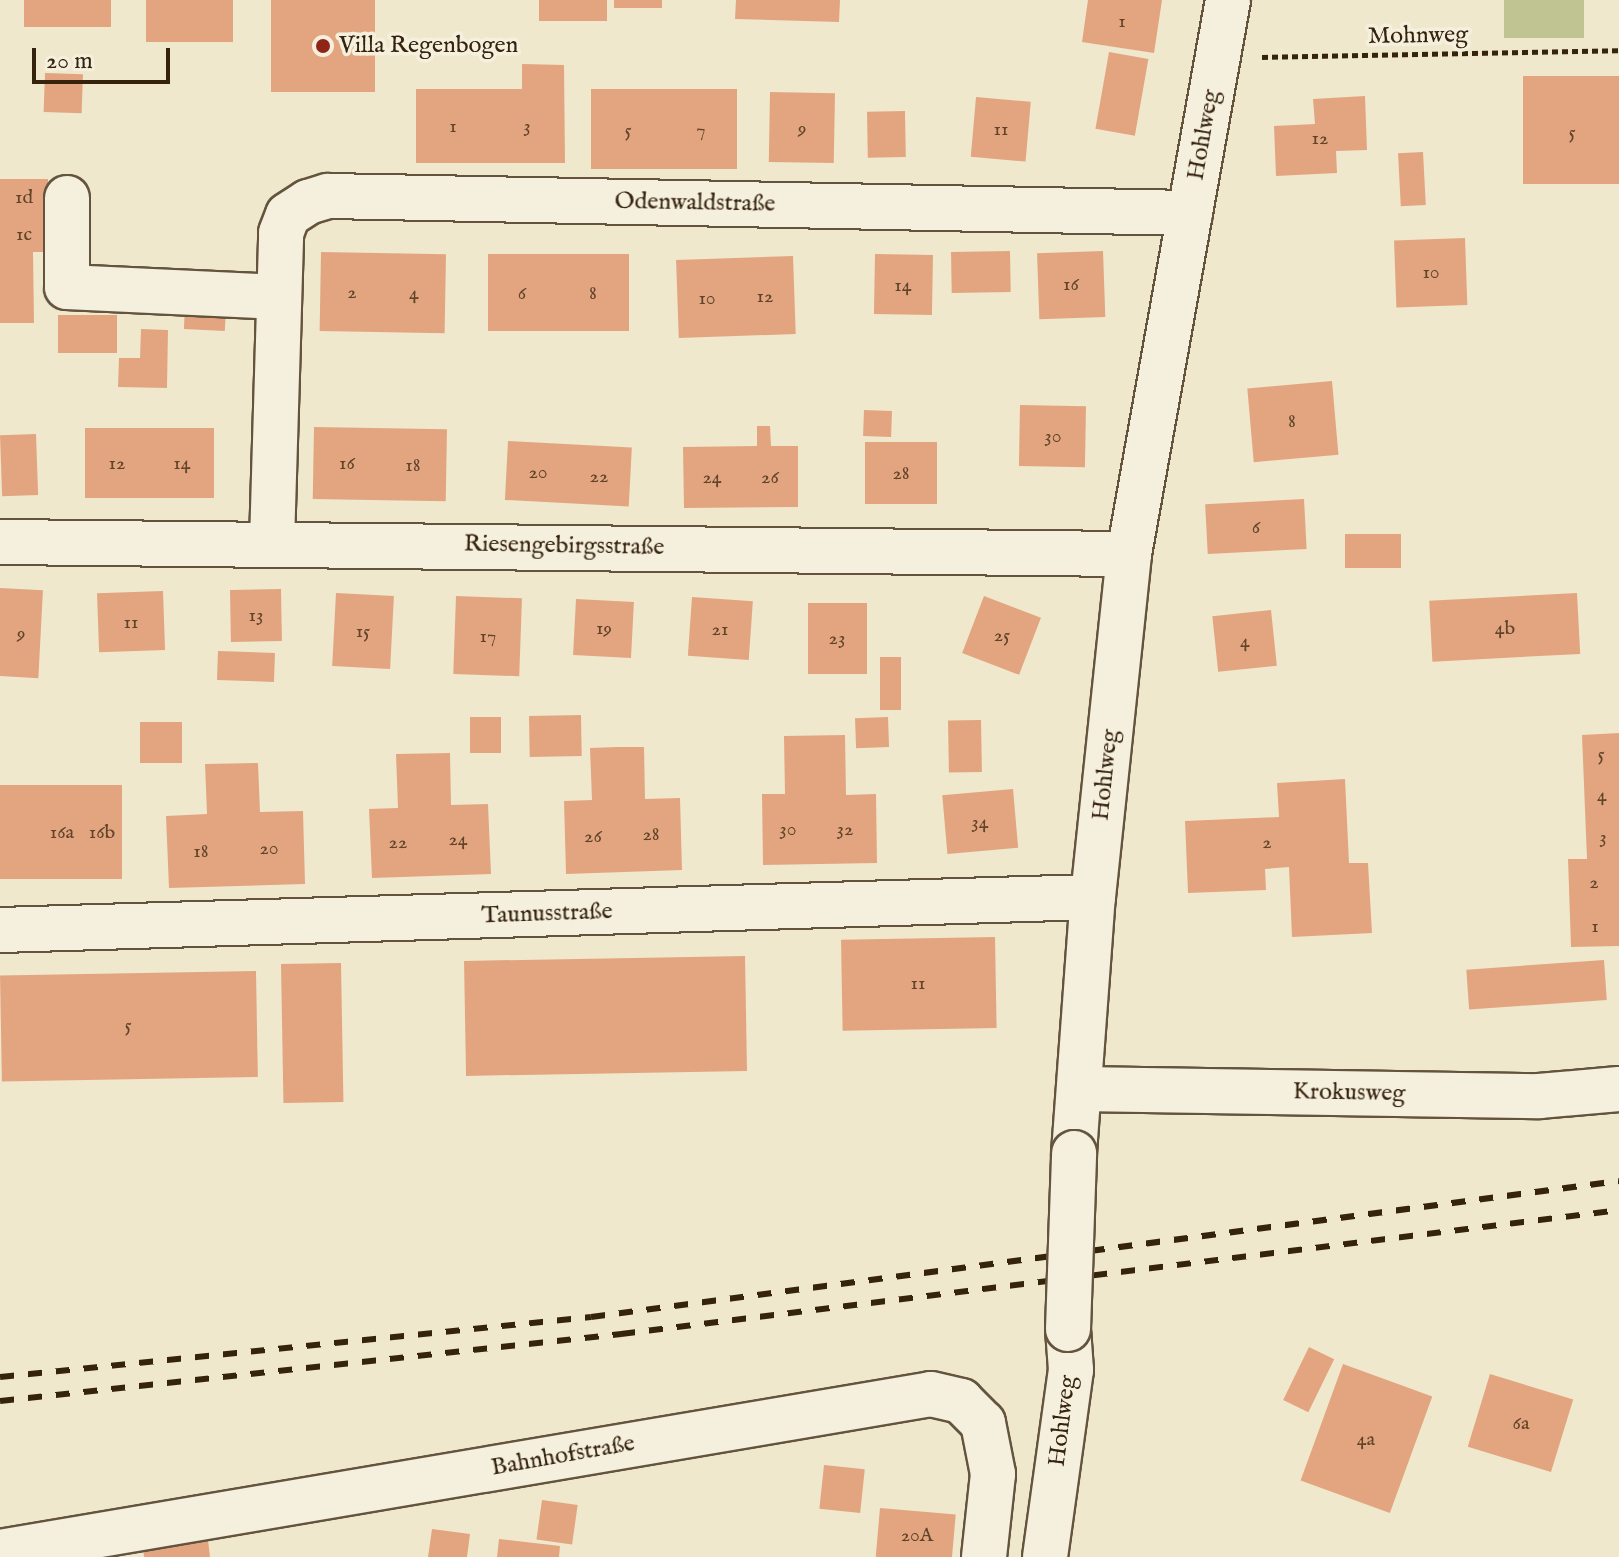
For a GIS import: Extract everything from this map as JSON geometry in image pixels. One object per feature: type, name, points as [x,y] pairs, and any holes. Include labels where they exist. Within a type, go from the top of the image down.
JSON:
[{"type":"street","name":"Hohlweg","points":[[1045,1557],[1071,1370],[1074,1153],[1093,897],[1129,554],[1228,0]]},
{"type":"street","name":"Odenwaldstraße","points":[[272,543],[281,233],[288,215],[328,196],[1190,213]]},
{"type":"street","points":[[67,198],[67,287],[279,297]]},
{"type":"street","name":"Riesengebirgsstraße","points":[[0,542],[1129,554]]},
{"type":"street","name":"Taunusstraße","points":[[0,930],[1093,897]]},
{"type":"street","name":"Krokusweg","points":[[1080,1089],[1539,1096],[1619,1089]]},
{"type":"street","name":"Bahnhofstraße","points":[[0,1552],[931,1394],[961,1401],[983,1423],[993,1474],[984,1557]]},
{"type":"path","name":"Mohnweg","points":[[1217,58],[1619,50]]},
{"type":"green space","points":[[1504,0],[1584,0],[1584,38],[1504,38]]},
{"type":"building","points":[[24,0],[111,0],[111,27],[24,27]]},
{"type":"building","points":[[146,0],[233,0],[233,42],[146,42]]},
{"type":"building","name":"Villa Regenbogen","points":[[271,0],[375,0],[375,92],[271,92]]},
{"type":"building","points":[[539,0],[607,0],[607,21],[539,21]]},
{"type":"building","points":[[614,0],[662,0],[662,8],[614,8]]},
{"type":"building","points":[[736,0],[840,0],[839,22],[735,19]]},
{"type":"building","points":[[1088,0],[1162,0],[1154,53],[1082,42]]},
{"type":"building","points":[[1109,52],[1148,59],[1135,136],[1095,129]]},
{"type":"building","points":[[522,64],[564,65],[565,163],[416,163],[416,89],[522,89]]},
{"type":"building","points":[[45,73],[83,74],[82,113],[44,112]]},
{"type":"building","points":[[1523,76],[1619,76],[1619,184],[1523,184]]},
{"type":"building","points":[[591,89],[737,89],[737,169],[591,169]]},
{"type":"building","points":[[770,92],[835,93],[834,163],[769,162]]},
{"type":"building","points":[[1365,96],[1367,150],[1336,151],[1337,173],[1276,176],[1274,126],[1315,124],[1313,99]]},
{"type":"building","points":[[976,97],[1031,102],[1026,162],[971,157]]},
{"type":"building","points":[[905,111],[906,157],[868,158],[867,112]]},
{"type":"building","points":[[1423,152],[1426,205],[1401,206],[1398,153]]},
{"type":"building","points":[[0,179],[48,179],[48,252],[33,252],[34,323],[0,323]]},
{"type":"building","points":[[1465,238],[1467,305],[1396,307],[1394,240]]},
{"type":"building","points":[[1010,251],[1011,292],[952,293],[951,252]]},
{"type":"building","points":[[1103,251],[1105,317],[1039,319],[1037,253]]},
{"type":"building","points":[[321,252],[446,254],[445,333],[320,331]]},
{"type":"building","points":[[488,254],[629,254],[629,331],[488,331]]},
{"type":"building","points":[[875,254],[933,255],[932,315],[874,314]]},
{"type":"building","points":[[793,256],[796,334],[679,338],[676,260]]},
{"type":"building","points":[[185,307],[226,309],[225,331],[184,329]]},
{"type":"building","points":[[58,315],[117,315],[117,353],[58,353]]},
{"type":"building","points":[[141,329],[168,330],[167,388],[118,387],[119,358],[140,358]]},
{"type":"building","points":[[1332,381],[1338,455],[1254,462],[1247,388]]},
{"type":"building","points":[[1020,405],[1086,406],[1085,467],[1019,466]]},
{"type":"building","points":[[864,410],[892,411],[891,437],[863,436]]},
{"type":"building","points":[[757,426],[770,426],[771,446],[798,446],[798,507],[684,508],[683,447],[757,446]]},
{"type":"building","points":[[314,427],[447,429],[446,501],[313,499]]},
{"type":"building","points":[[85,428],[214,428],[214,498],[85,498]]},
{"type":"building","points":[[36,434],[38,495],[2,496],[0,435]]},
{"type":"building","points":[[508,441],[632,447],[629,506],[505,500]]},
{"type":"building","points":[[865,442],[937,442],[937,504],[865,504]]},
{"type":"building","points":[[1304,499],[1307,549],[1208,554],[1205,504]]},
{"type":"building","points":[[1345,534],[1401,534],[1401,568],[1345,568]]},
{"type":"building","points":[[0,588],[43,590],[38,678],[0,676]]},
{"type":"building","points":[[281,589],[282,641],[231,642],[230,590]]},
{"type":"building","points":[[163,591],[165,650],[99,652],[97,593]]},
{"type":"building","points":[[336,593],[394,596],[390,669],[332,666]]},
{"type":"building","points":[[1577,593],[1580,654],[1432,662],[1429,601]]},
{"type":"building","points":[[456,596],[522,598],[519,676],[453,674]]},
{"type":"building","points":[[984,596],[1041,618],[1019,675],[962,653]]},
{"type":"building","points":[[692,597],[753,601],[749,660],[688,656]]},
{"type":"building","points":[[576,599],[634,602],[631,658],[573,655]]},
{"type":"building","points":[[808,603],[867,603],[867,674],[808,674]]},
{"type":"building","points":[[1271,610],[1277,666],[1218,672],[1212,616]]},
{"type":"building","points":[[218,651],[275,653],[274,682],[217,680]]},
{"type":"building","points":[[880,657],[901,657],[901,710],[880,710]]},
{"type":"building","points":[[581,715],[582,756],[530,757],[529,716]]},
{"type":"building","points":[[470,717],[501,717],[501,753],[470,753]]},
{"type":"building","points":[[888,717],[889,747],[856,748],[855,718]]},
{"type":"building","points":[[981,720],[982,772],[949,773],[948,721]]},
{"type":"building","points":[[140,722],[182,722],[182,763],[140,763]]},
{"type":"building","points":[[1619,733],[1619,946],[1571,947],[1568,859],[1587,859],[1582,735]]},
{"type":"building","points":[[845,735],[846,795],[876,794],[877,863],[763,865],[762,794],[785,794],[784,736]]},
{"type":"building","points":[[644,747],[645,799],[680,798],[682,870],[566,874],[564,801],[592,800],[590,748]]},
{"type":"building","points":[[450,753],[451,805],[488,804],[491,874],[372,878],[369,809],[398,808],[396,754]]},
{"type":"building","points":[[258,763],[260,812],[303,811],[305,884],[169,888],[166,816],[207,814],[205,764]]},
{"type":"building","points":[[1345,779],[1349,863],[1368,863],[1372,933],[1292,937],[1289,867],[1265,869],[1266,890],[1188,893],[1185,821],[1279,817],[1277,783]]},
{"type":"building","points":[[0,785],[122,785],[122,879],[0,879]]},
{"type":"building","points":[[1013,789],[1018,848],[947,854],[942,795]]},
{"type":"building","points":[[995,937],[997,1028],[843,1031],[841,940]]},
{"type":"building","points":[[745,956],[747,1071],[466,1076],[464,961]]},
{"type":"building","points":[[1604,960],[1607,1000],[1469,1010],[1466,970]]},
{"type":"building","points":[[341,963],[343,1102],[283,1103],[281,964]]},
{"type":"building","points":[[256,971],[258,1077],[2,1081],[0,975]]},
{"type":"building","points":[[1309,1347],[1334,1359],[1308,1412],[1283,1400]]},
{"type":"building","points":[[1343,1364],[1432,1396],[1390,1513],[1301,1481]]},
{"type":"building","points":[[1490,1374],[1573,1399],[1551,1472],[1468,1447]]},
{"type":"building","points":[[824,1465],[865,1469],[860,1513],[819,1509]]},
{"type":"building","points":[[542,1500],[578,1505],[572,1545],[536,1540]]},
{"type":"building","points":[[880,1508],[956,1515],[952,1557],[876,1557]]},
{"type":"building","points":[[206,1522],[210,1557],[144,1557],[141,1529]]},
{"type":"building","points":[[432,1529],[470,1534],[467,1557],[428,1557]]},
{"type":"building","points":[[499,1539],[560,1546],[559,1557],[497,1557]]},
{"type":"railway","points":[[0,1377],[591,1317],[1619,1181]]},
{"type":"railway","points":[[0,1401],[621,1334],[1619,1210]]},
{"type":"place","name":"Villa Regenbogen","points":[[323,46]]}]
